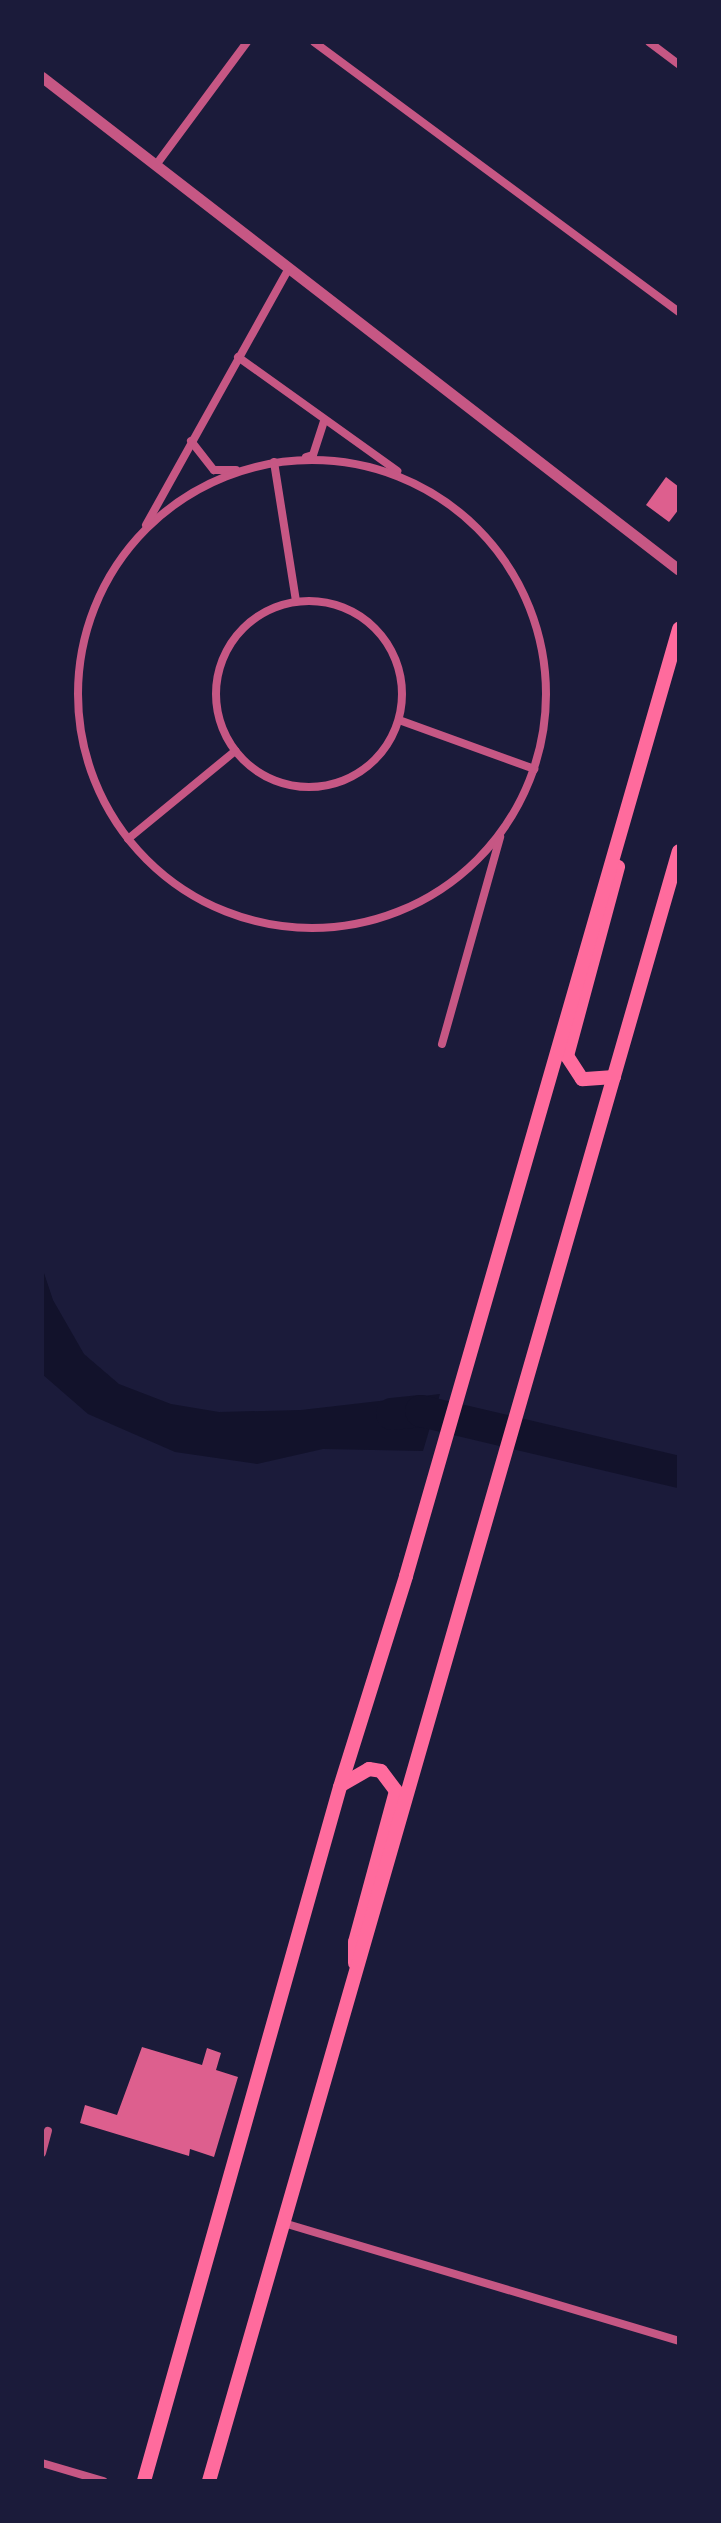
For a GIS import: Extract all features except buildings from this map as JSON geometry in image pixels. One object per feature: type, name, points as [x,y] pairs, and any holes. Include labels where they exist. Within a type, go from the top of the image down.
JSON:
[{"type":"main road","points":[[144,2481],[340,1787],[406,1576],[679,629]]},
{"type":"main road","points":[[614,1077],[582,1079],[567,1056],[616,889],[621,835]]},
{"type":"main road","points":[[209,2481],[287,2224],[679,851]]},
{"type":"main road","points":[[340,1787],[369,1769],[381,1771],[396,1791],[355,1942],[355,1979]]},
{"type":"street","points":[[156,165],[247,42]]},
{"type":"street","points":[[314,42],[679,312]]},
{"type":"street","points":[[649,42],[679,65]]},
{"type":"street","points":[[42,77],[679,570]]},
{"type":"street","points":[[289,268],[141,533],[100,594],[80,665],[82,739],[108,808],[128,839],[193,896],[232,915],[317,929],[360,924],[439,892],[473,865],[501,832]]},
{"type":"street","points":[[238,357],[408,480],[446,501],[478,529],[526,600],[546,684],[534,769],[501,832],[442,1044]]},
{"type":"street","points":[[301,459],[313,455],[324,421]]},
{"type":"street","points":[[191,441],[214,470],[241,470]]},
{"type":"street","points":[[141,533],[204,485],[241,470],[274,462],[301,459],[356,463],[408,480]]},
{"type":"street","points":[[274,462],[296,601]]},
{"type":"street","points":[[296,601],[327,601],[356,612],[380,632],[400,674],[399,720],[388,746],[369,767],[345,782],[317,789],[289,787],[263,777],[235,751],[216,706],[217,677],[226,649],[244,626],[268,609],[296,601]]},
{"type":"street","points":[[399,720],[534,769]]},
{"type":"street","points":[[128,839],[235,751]]},
{"type":"street","points":[[42,2153],[48,2131]]},
{"type":"street","points":[[287,2224],[679,2341]]},
{"type":"street","points":[[42,2463],[103,2481]]},
{"type":"shaded area","points":[[42,1267],[53,1300],[84,1354],[119,1384],[171,1404],[219,1412],[301,1410],[440,1394],[423,1451],[323,1449],[257,1464],[175,1452],[88,1414],[42,1374]]},
{"type":"waterway","points":[[392,1414],[421,1411],[679,1472]]}]
